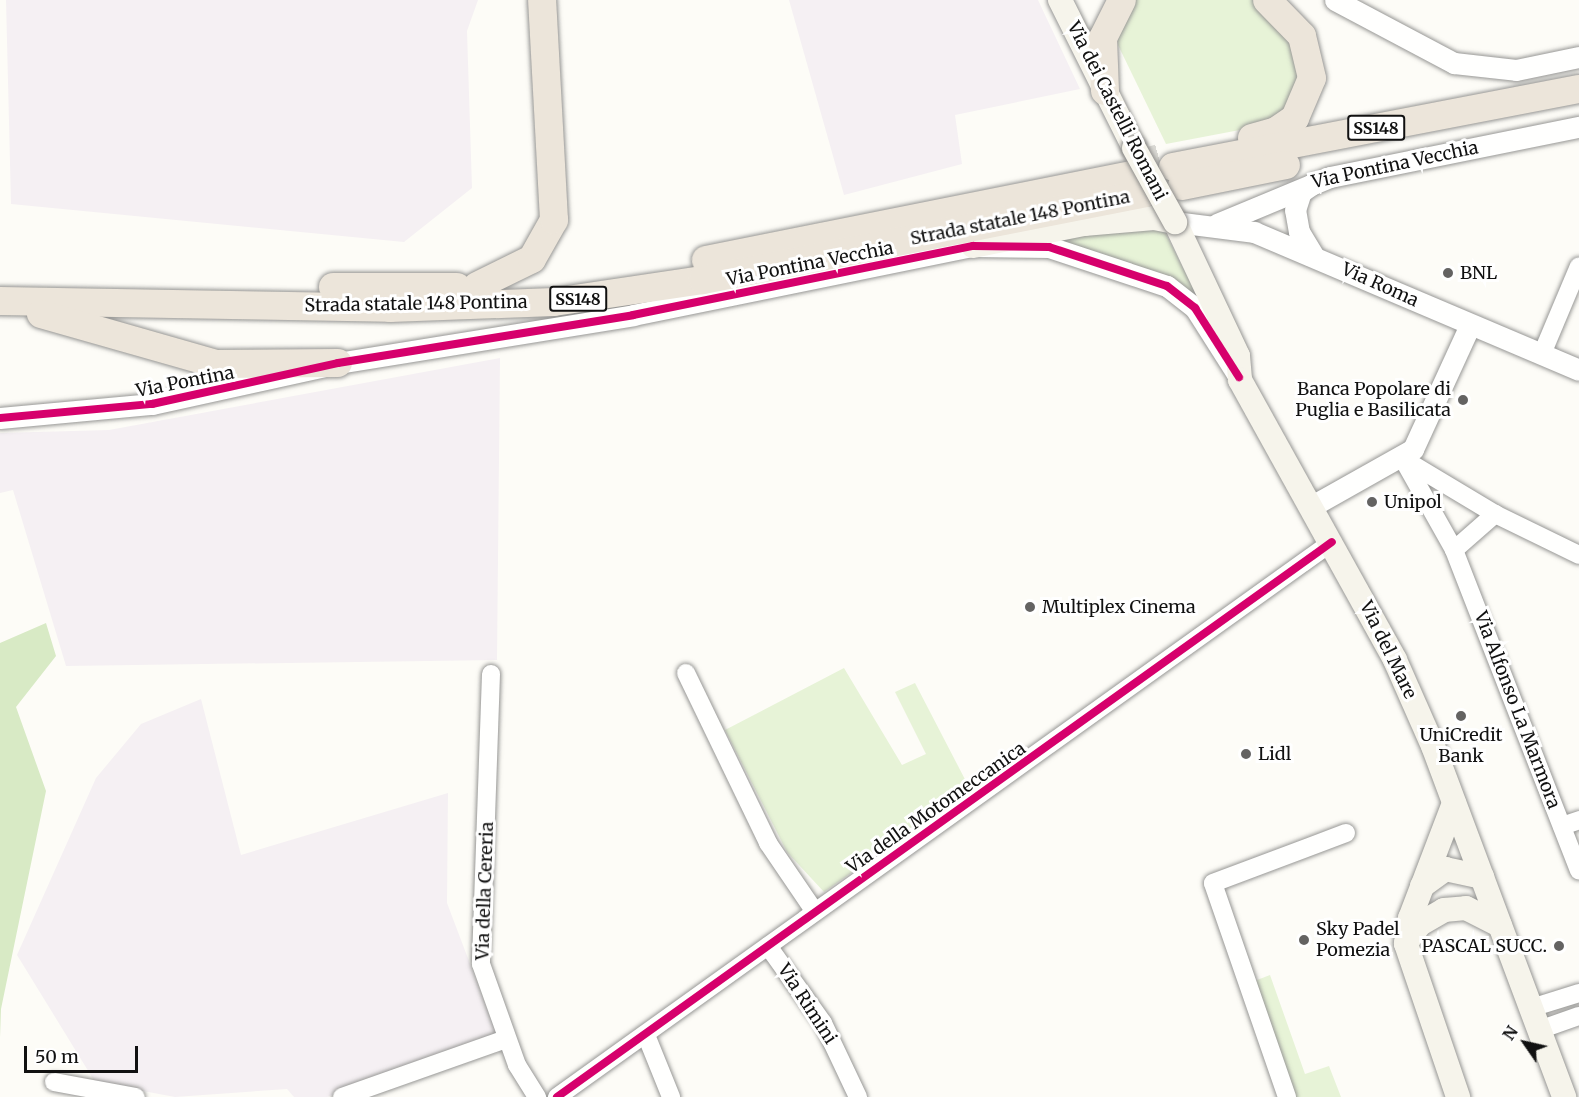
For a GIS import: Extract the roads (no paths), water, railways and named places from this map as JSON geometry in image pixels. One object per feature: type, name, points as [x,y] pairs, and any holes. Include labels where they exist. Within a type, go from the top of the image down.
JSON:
[{"type":"highway","points":[[477,286],[528,263],[554,220],[542,0]]},
{"type":"highway","points":[[1174,169],[1271,134],[1301,110],[1311,84],[1309,51],[1296,26],[1268,0]]},
{"type":"highway","points":[[1105,91],[1102,38],[1111,1]]},
{"type":"highway","name":"SS148","points":[[1174,169],[1579,89]]},
{"type":"highway","name":"SS148","points":[[1174,169],[1579,107]]},
{"type":"highway","name":"Strada statale 148 Pontina","points":[[0,283],[477,286],[637,273],[1072,186],[1137,170]]},
{"type":"highway","name":"Strada statale 148 Pontina","points":[[0,301],[390,308],[554,302],[703,280],[1137,170]]},
{"type":"highway","points":[[0,307],[68,319],[216,364],[338,363]]},
{"type":"main road","name":"Via dei Castelli Romani","points":[[1060,0],[1105,91],[1137,170],[1175,222]]},
{"type":"main road","points":[[973,246],[1084,224],[1154,218],[1175,222]]},
{"type":"main road","name":"Via del Mare","points":[[1175,222],[1238,356],[1239,377],[1395,660],[1454,803],[1564,1097]]},
{"type":"main road","points":[[1454,803],[1422,886],[1406,944],[1458,1097]]},
{"type":"main road","points":[[1422,886],[1446,869],[1482,878]]},
{"type":"main road","points":[[1406,944],[1420,924],[1444,910],[1472,910],[1500,925]]},
{"type":"street","points":[[1335,0],[1454,63],[1516,70],[1579,57]]},
{"type":"street","name":"Via Pontina Vecchia","points":[[1217,224],[1323,179],[1579,127]]},
{"type":"street","points":[[1313,255],[1299,232],[1296,206],[1304,189],[1323,179]]},
{"type":"street","name":"Via Roma","points":[[1175,222],[1217,224],[1313,255],[1470,325],[1579,370]]},
{"type":"street","name":"Via Pontina Vecchia","points":[[338,363],[633,315],[973,246],[1049,247],[1167,286],[1195,308],[1239,377]]},
{"type":"street","points":[[1542,354],[1579,266]]},
{"type":"street","points":[[1312,506],[1403,459],[1421,438],[1470,325]]},
{"type":"street","name":"Via Pontina","points":[[0,418],[152,404],[338,363]]},
{"type":"street","points":[[1403,459],[1495,514],[1579,555]]},
{"type":"street","name":"Via Alfonso La Marmora","points":[[1403,459],[1454,550],[1570,823],[1579,870]]},
{"type":"street","points":[[1454,550],[1495,514]]},
{"type":"street","name":"Via della Motomeccanica","points":[[557,1097],[1332,542]]},
{"type":"street","name":"Via della Cereria","points":[[491,674],[481,964],[506,1038],[537,1097]]},
{"type":"street","points":[[686,674],[768,843],[815,912]]},
{"type":"street","points":[[1287,1097],[1213,883],[1346,833]]},
{"type":"street","name":"Via Rimini","points":[[768,946],[823,1023],[858,1097]]},
{"type":"street","points":[[1535,1019],[1579,993]]},
{"type":"street","points":[[1535,1019],[1579,1016]]},
{"type":"street","points":[[646,1035],[671,1097]]},
{"type":"street","points":[[342,1097],[506,1038]]},
{"type":"street","points":[[54,1082],[136,1097]]},
{"type":"tunnel","points":[[1132,166],[1168,156]]},
{"type":"place","name":"BNL","points":[[1448,273]]},
{"type":"place","name":"Banca Popolare di Puglia e Basilicata","points":[[1463,400]]},
{"type":"place","name":"Unipol","points":[[1372,502]]},
{"type":"place","name":"Multiplex Cinema","points":[[1030,607]]},
{"type":"place","name":"UniCredit Bank","points":[[1461,716]]},
{"type":"place","name":"Lidl","points":[[1246,754]]},
{"type":"place","name":"Sky Padel Pomezia","points":[[1304,940]]},
{"type":"place","name":"PASCAL SUCC.","points":[[1559,946]]}]
